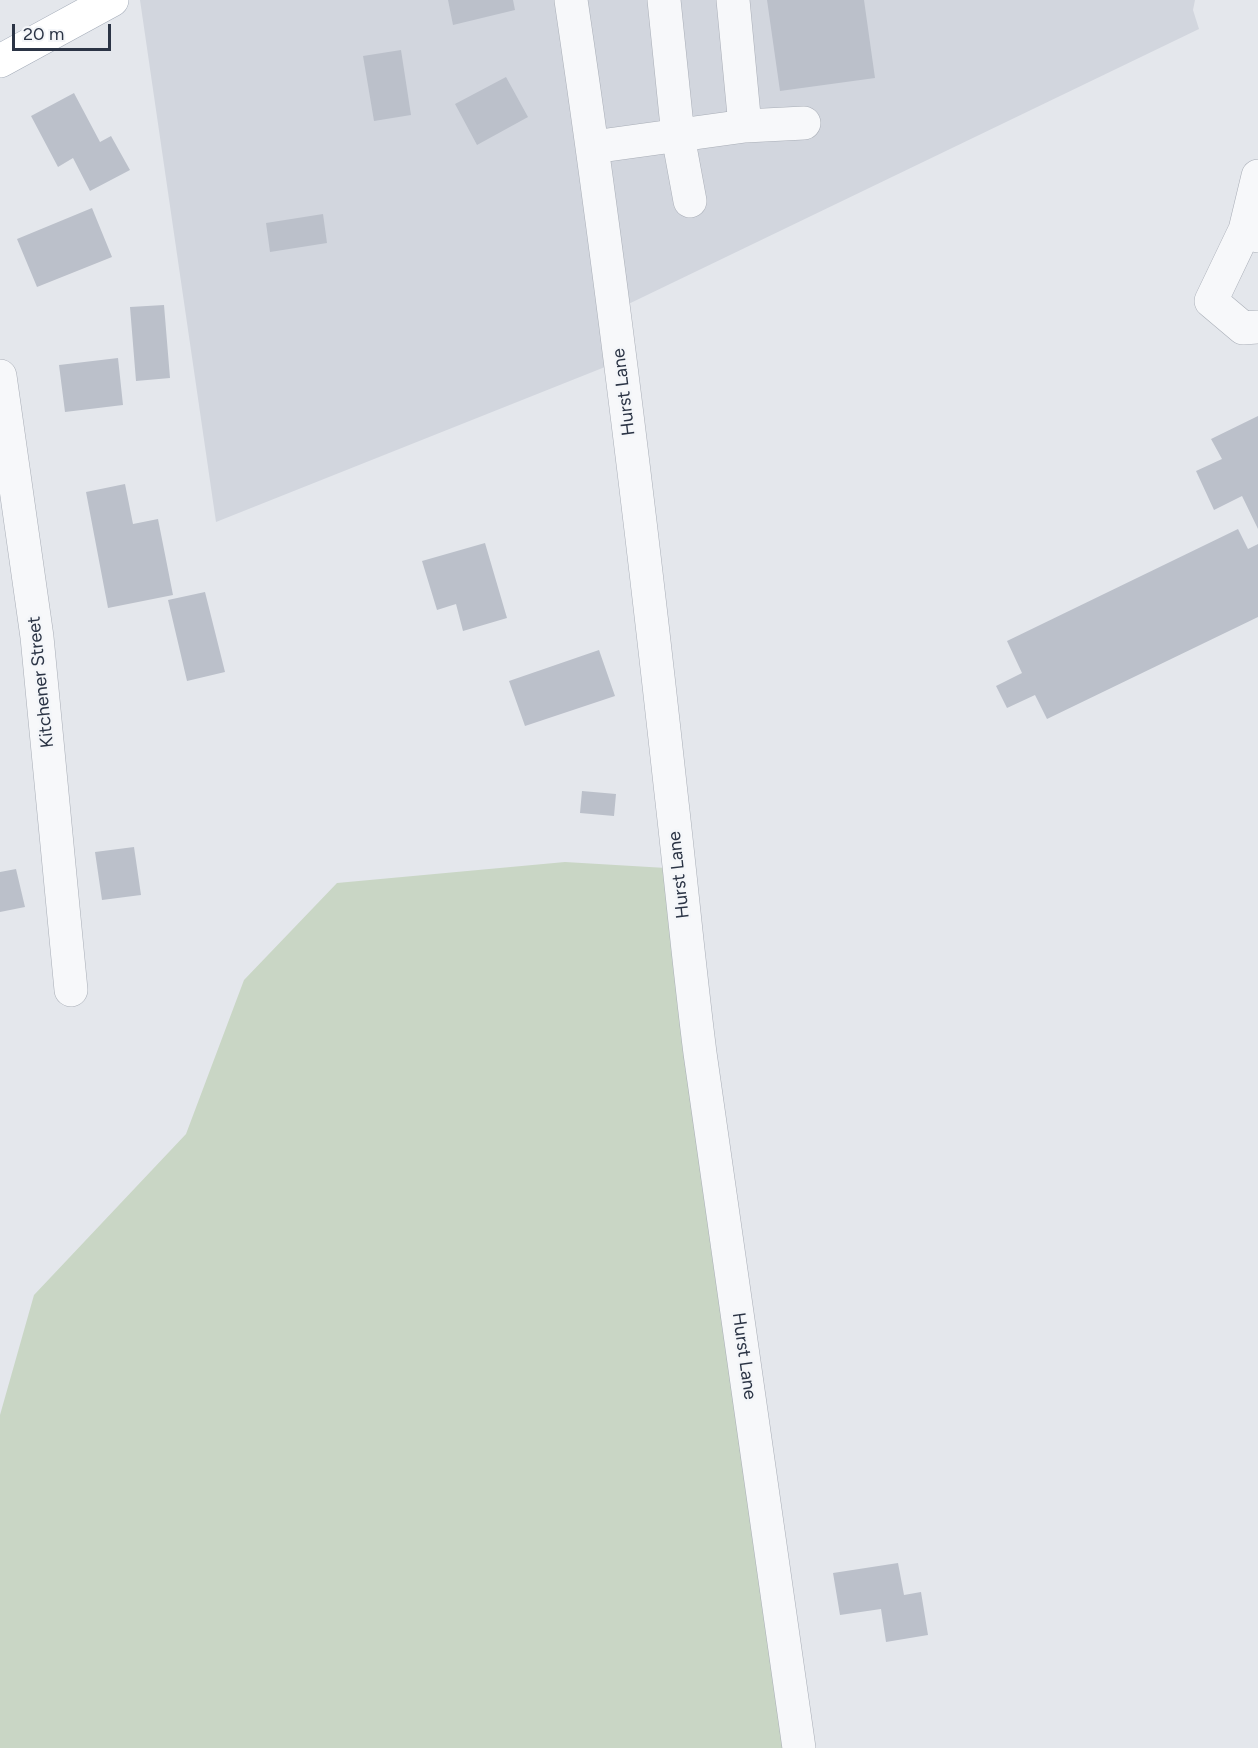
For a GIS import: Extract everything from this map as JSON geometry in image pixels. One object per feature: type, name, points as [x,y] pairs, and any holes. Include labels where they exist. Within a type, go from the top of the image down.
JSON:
[{"type":"main road","points":[[0,60],[112,0]]},
{"type":"street","name":"Hurst Lane","points":[[571,0],[593,147],[667,759],[691,982],[799,1748]]},
{"type":"street","points":[[664,0],[678,136],[690,201]]},
{"type":"street","points":[[733,0],[745,126]]},
{"type":"street","points":[[593,147],[745,126],[804,123]]},
{"type":"street","points":[[1258,176],[1251,233],[1211,301],[1243,328],[1258,327]]},
{"type":"street","name":"Kitchener Street","points":[[0,376],[37,637],[71,990]]},
{"type":"shaded area","points":[[140,0],[1195,0],[1193,10],[1199,29],[616,310],[620,361],[216,522]]},
{"type":"green space","points":[[565,862],[683,869],[804,1748],[0,1748],[0,1415],[34,1295],[186,1134],[244,980],[337,883]]},
{"type":"building","points":[[448,0],[513,0],[515,10],[453,25]]},
{"type":"building","points":[[767,0],[864,0],[875,78],[780,91]]},
{"type":"building","points":[[401,50],[411,115],[374,121],[363,56]]},
{"type":"building","points":[[506,77],[528,117],[477,145],[455,104]]},
{"type":"building","points":[[74,93],[100,142],[111,136],[130,170],[90,191],[73,158],[58,167],[31,116]]},
{"type":"building","points":[[92,208],[112,257],[37,287],[17,239]]},
{"type":"building","points":[[323,214],[327,243],[270,252],[266,223]]},
{"type":"building","points":[[164,305],[170,378],[136,381],[130,307]]},
{"type":"building","points":[[118,358],[123,405],[65,412],[59,365]]},
{"type":"building","points":[[1258,416],[1258,529],[1242,496],[1214,510],[1196,471],[1222,459],[1211,439]]},
{"type":"building","points":[[125,484],[133,524],[158,519],[173,595],[108,608],[86,492]]},
{"type":"building","points":[[1238,529],[1248,549],[1258,544],[1258,617],[1047,719],[1035,695],[1007,708],[996,686],[1022,673],[1007,641]]},
{"type":"building","points":[[485,543],[507,618],[463,631],[456,604],[437,610],[422,561]]},
{"type":"building","points":[[205,592],[225,672],[187,681],[168,600]]},
{"type":"building","points":[[599,650],[615,696],[525,726],[509,681]]},
{"type":"building","points":[[582,791],[616,794],[614,816],[580,813]]},
{"type":"building","points":[[134,847],[141,895],[102,900],[95,852]]},
{"type":"building","points":[[16,869],[25,907],[0,912],[0,872]]},
{"type":"building","points":[[898,1563],[904,1595],[921,1592],[928,1635],[886,1642],[881,1609],[840,1615],[833,1573]]}]
